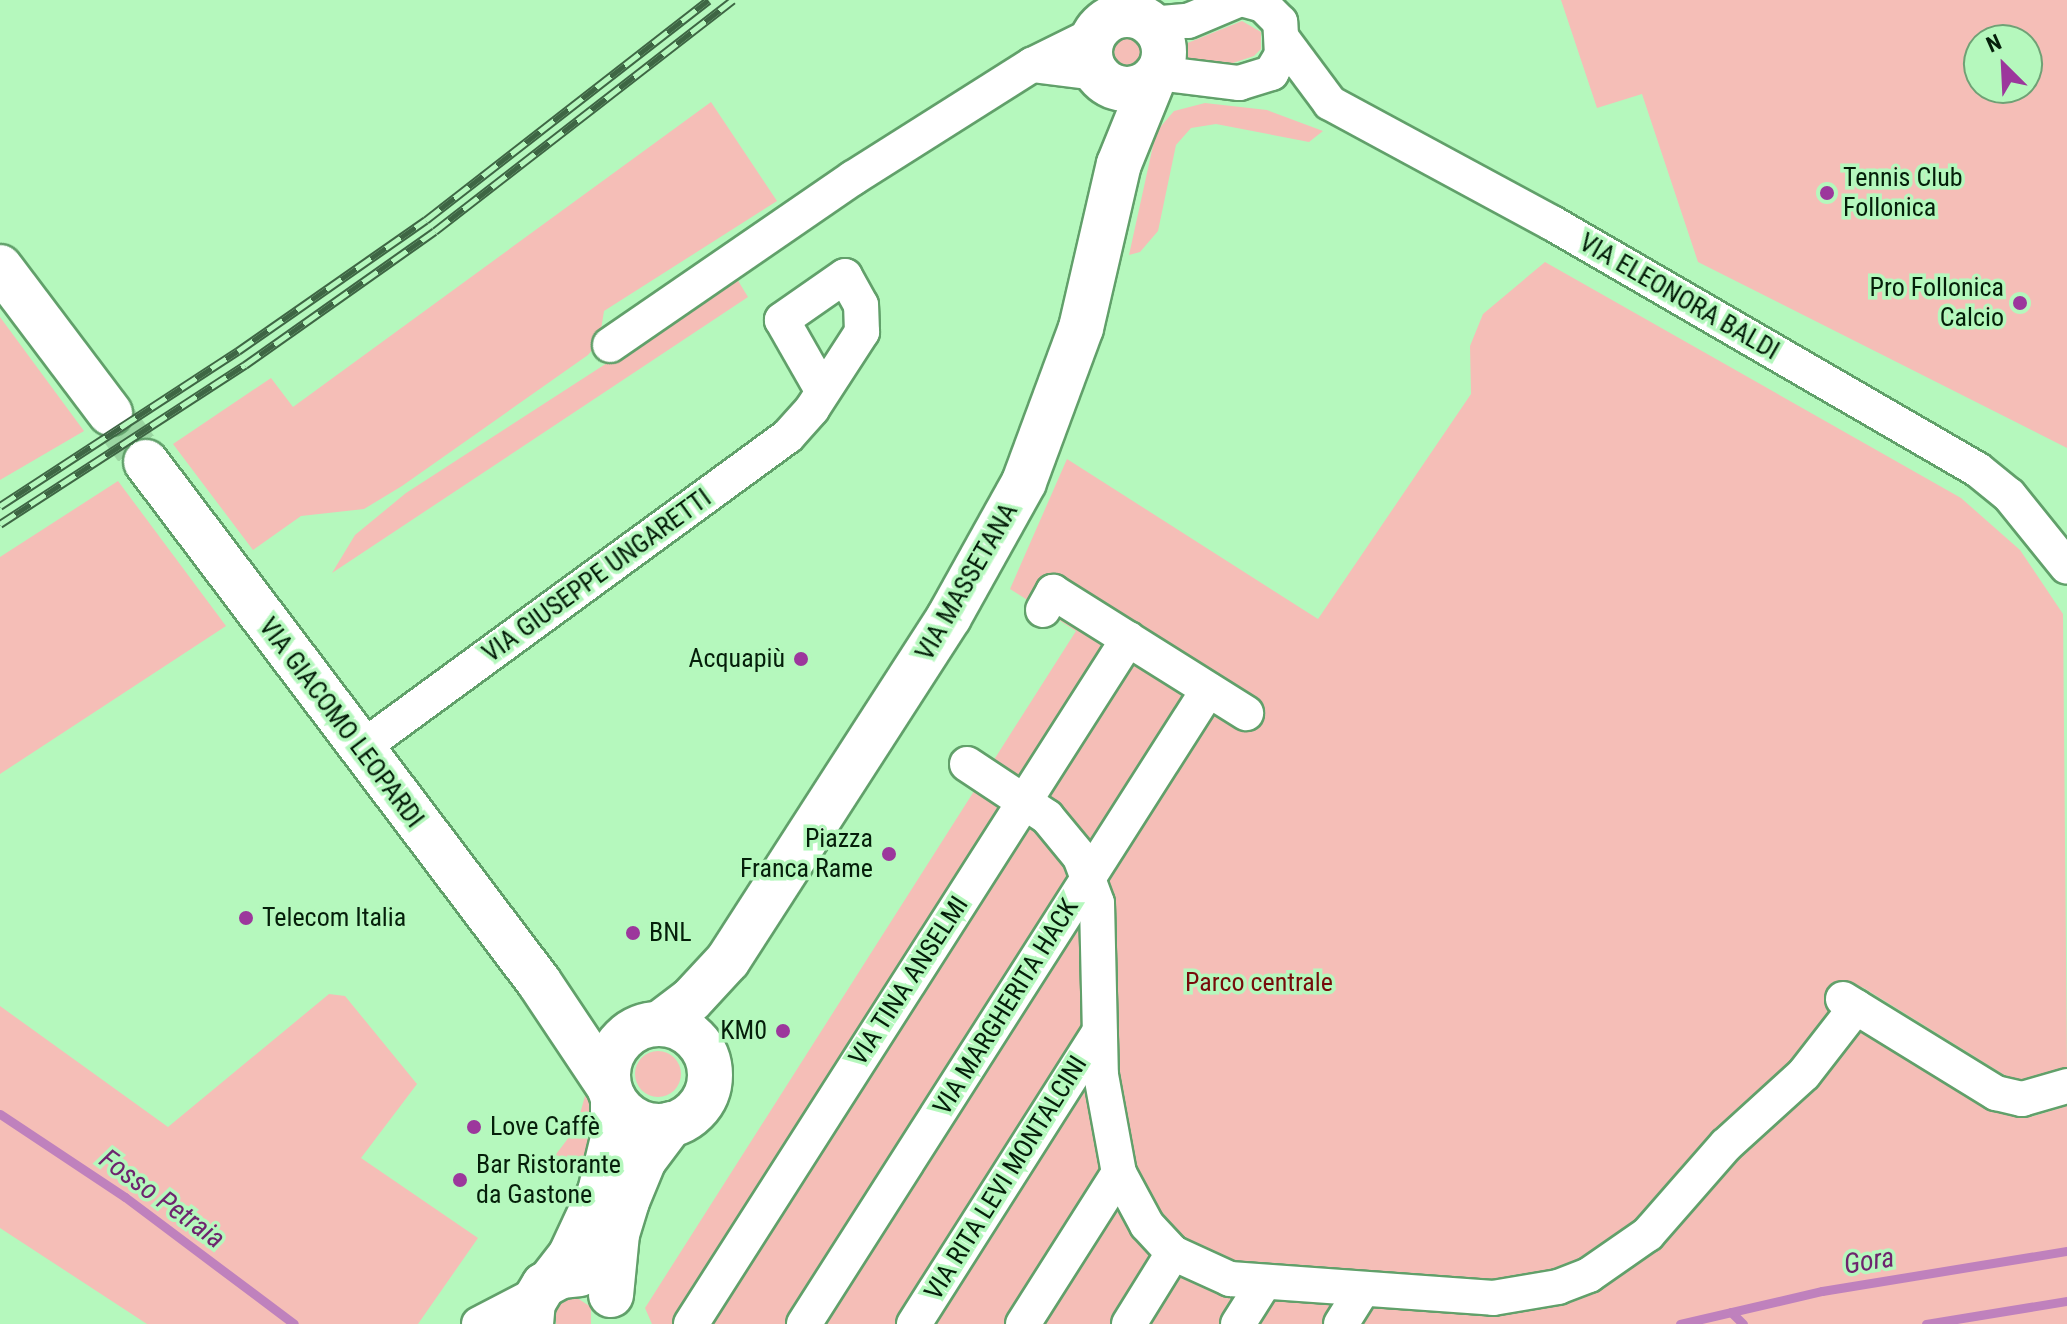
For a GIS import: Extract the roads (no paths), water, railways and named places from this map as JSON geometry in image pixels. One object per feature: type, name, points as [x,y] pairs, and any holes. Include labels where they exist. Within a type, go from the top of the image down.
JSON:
[{"type":"main road","points":[[1120,31],[1122,89],[1155,76]]},
{"type":"main road","name":"VIA MASSETANA","points":[[1119,164],[1120,31]]},
{"type":"main road","name":"VIA MASSETANA","points":[[653,1025],[691,1000],[728,960],[949,617],[1024,482],[1081,328],[1119,164],[1155,76]]},
{"type":"main road","points":[[0,267],[110,413]]},
{"type":"main road","name":"VIA GIACOMO LEOPARDI","points":[[146,462],[539,982],[611,1093]]},
{"type":"main road","name":"VIA MASSETANA","points":[[706,1054],[728,960]]},
{"type":"main road","name":"VIA GIACOMO LEOPARDI","points":[[539,982],[599,1015],[653,1025]]},
{"type":"main road","points":[[540,1299],[570,1256],[600,1192],[613,1138],[611,1093],[615,1049],[653,1025],[687,1032],[706,1054],[710,1068],[705,1097],[685,1119],[671,1124],[638,1121],[611,1093]]},
{"type":"main road","points":[[616,1316],[617,1234],[644,1160],[671,1124]]},
{"type":"main road","points":[[540,1299],[570,1273],[589,1276],[616,1316]]},
{"type":"street","points":[[610,345],[715,269],[1032,65],[1120,31],[1188,21],[1238,0]]},
{"type":"street","name":"VIA ELEONORA BALDI","points":[[1246,0],[1263,5],[1286,21],[1330,103],[1552,223],[1978,470],[2009,495],[2067,567]]},
{"type":"street","points":[[1251,82],[1271,73],[1286,21]]},
{"type":"street","points":[[1155,76],[1251,82],[1330,103]]},
{"type":"street","name":"VIA GIUSEPPE UNGARETTI","points":[[360,749],[788,436],[822,390]]},
{"type":"street","points":[[1043,610],[1053,592],[1246,713]]},
{"type":"street","name":"VIA TINA ANSELMI","points":[[691,1324],[1128,639]]},
{"type":"street","name":"VIA MARGHERITA HACK","points":[[804,1324],[1208,690]]},
{"type":"street","points":[[967,764],[1024,801],[1064,835],[1088,877],[1099,922],[1099,1032],[1104,1100],[1119,1173],[1140,1214],[1173,1253],[1230,1279],[1262,1286],[1362,1291],[1445,1311],[1493,1298],[1558,1287],[1613,1262],[1648,1234],[1726,1145],[1804,1074],[1850,1003],[1996,1093],[2022,1099],[2067,1086]]},
{"type":"street","name":"VIA RITA LEVI MONTALCINI","points":[[914,1324],[1099,1032]]},
{"type":"street","points":[[1023,1324],[1119,1173]]},
{"type":"street","points":[[1129,1324],[1173,1253]]},
{"type":"street","points":[[1238,1324],[1262,1286]]},
{"type":"street","points":[[1341,1324],[1362,1291]]},
{"type":"street","points":[[479,1324],[540,1299]]},
{"type":"waterway","name":"Fosso Petraia","points":[[0,1114],[125,1197],[294,1324]]},
{"type":"waterway","name":"Gora","points":[[1680,1324],[1822,1291],[2067,1251]]},
{"type":"waterway","points":[[1926,1324],[2067,1301]]},
{"type":"waterway","points":[[1731,1312],[1743,1324]]},
{"type":"tunnel","points":[[110,413],[146,462]]},
{"type":"railway","points":[[0,506],[238,351],[426,220],[709,0]]},
{"type":"railway","points":[[0,524],[245,365],[435,231],[733,0]]},
{"type":"place","name":"Tennis Club Follonica","points":[[1827,193]]},
{"type":"place","name":"Pro Follonica Calcio","points":[[2020,303]]},
{"type":"place","name":"Acquapiù","points":[[801,659]]},
{"type":"place","name":"Piazza Franca Rame","points":[[889,854]]},
{"type":"place","name":"Telecom Italia","points":[[246,918]]},
{"type":"place","name":"BNL","points":[[633,933]]},
{"type":"place","name":"KM0","points":[[783,1031]]},
{"type":"place","name":"Love Caffè","points":[[474,1127]]},
{"type":"place","name":"Bar Ristorante da Gastone","points":[[460,1180]]},
{"type":"park label","name":"Parco centrale","points":[[1259,983]]}]
